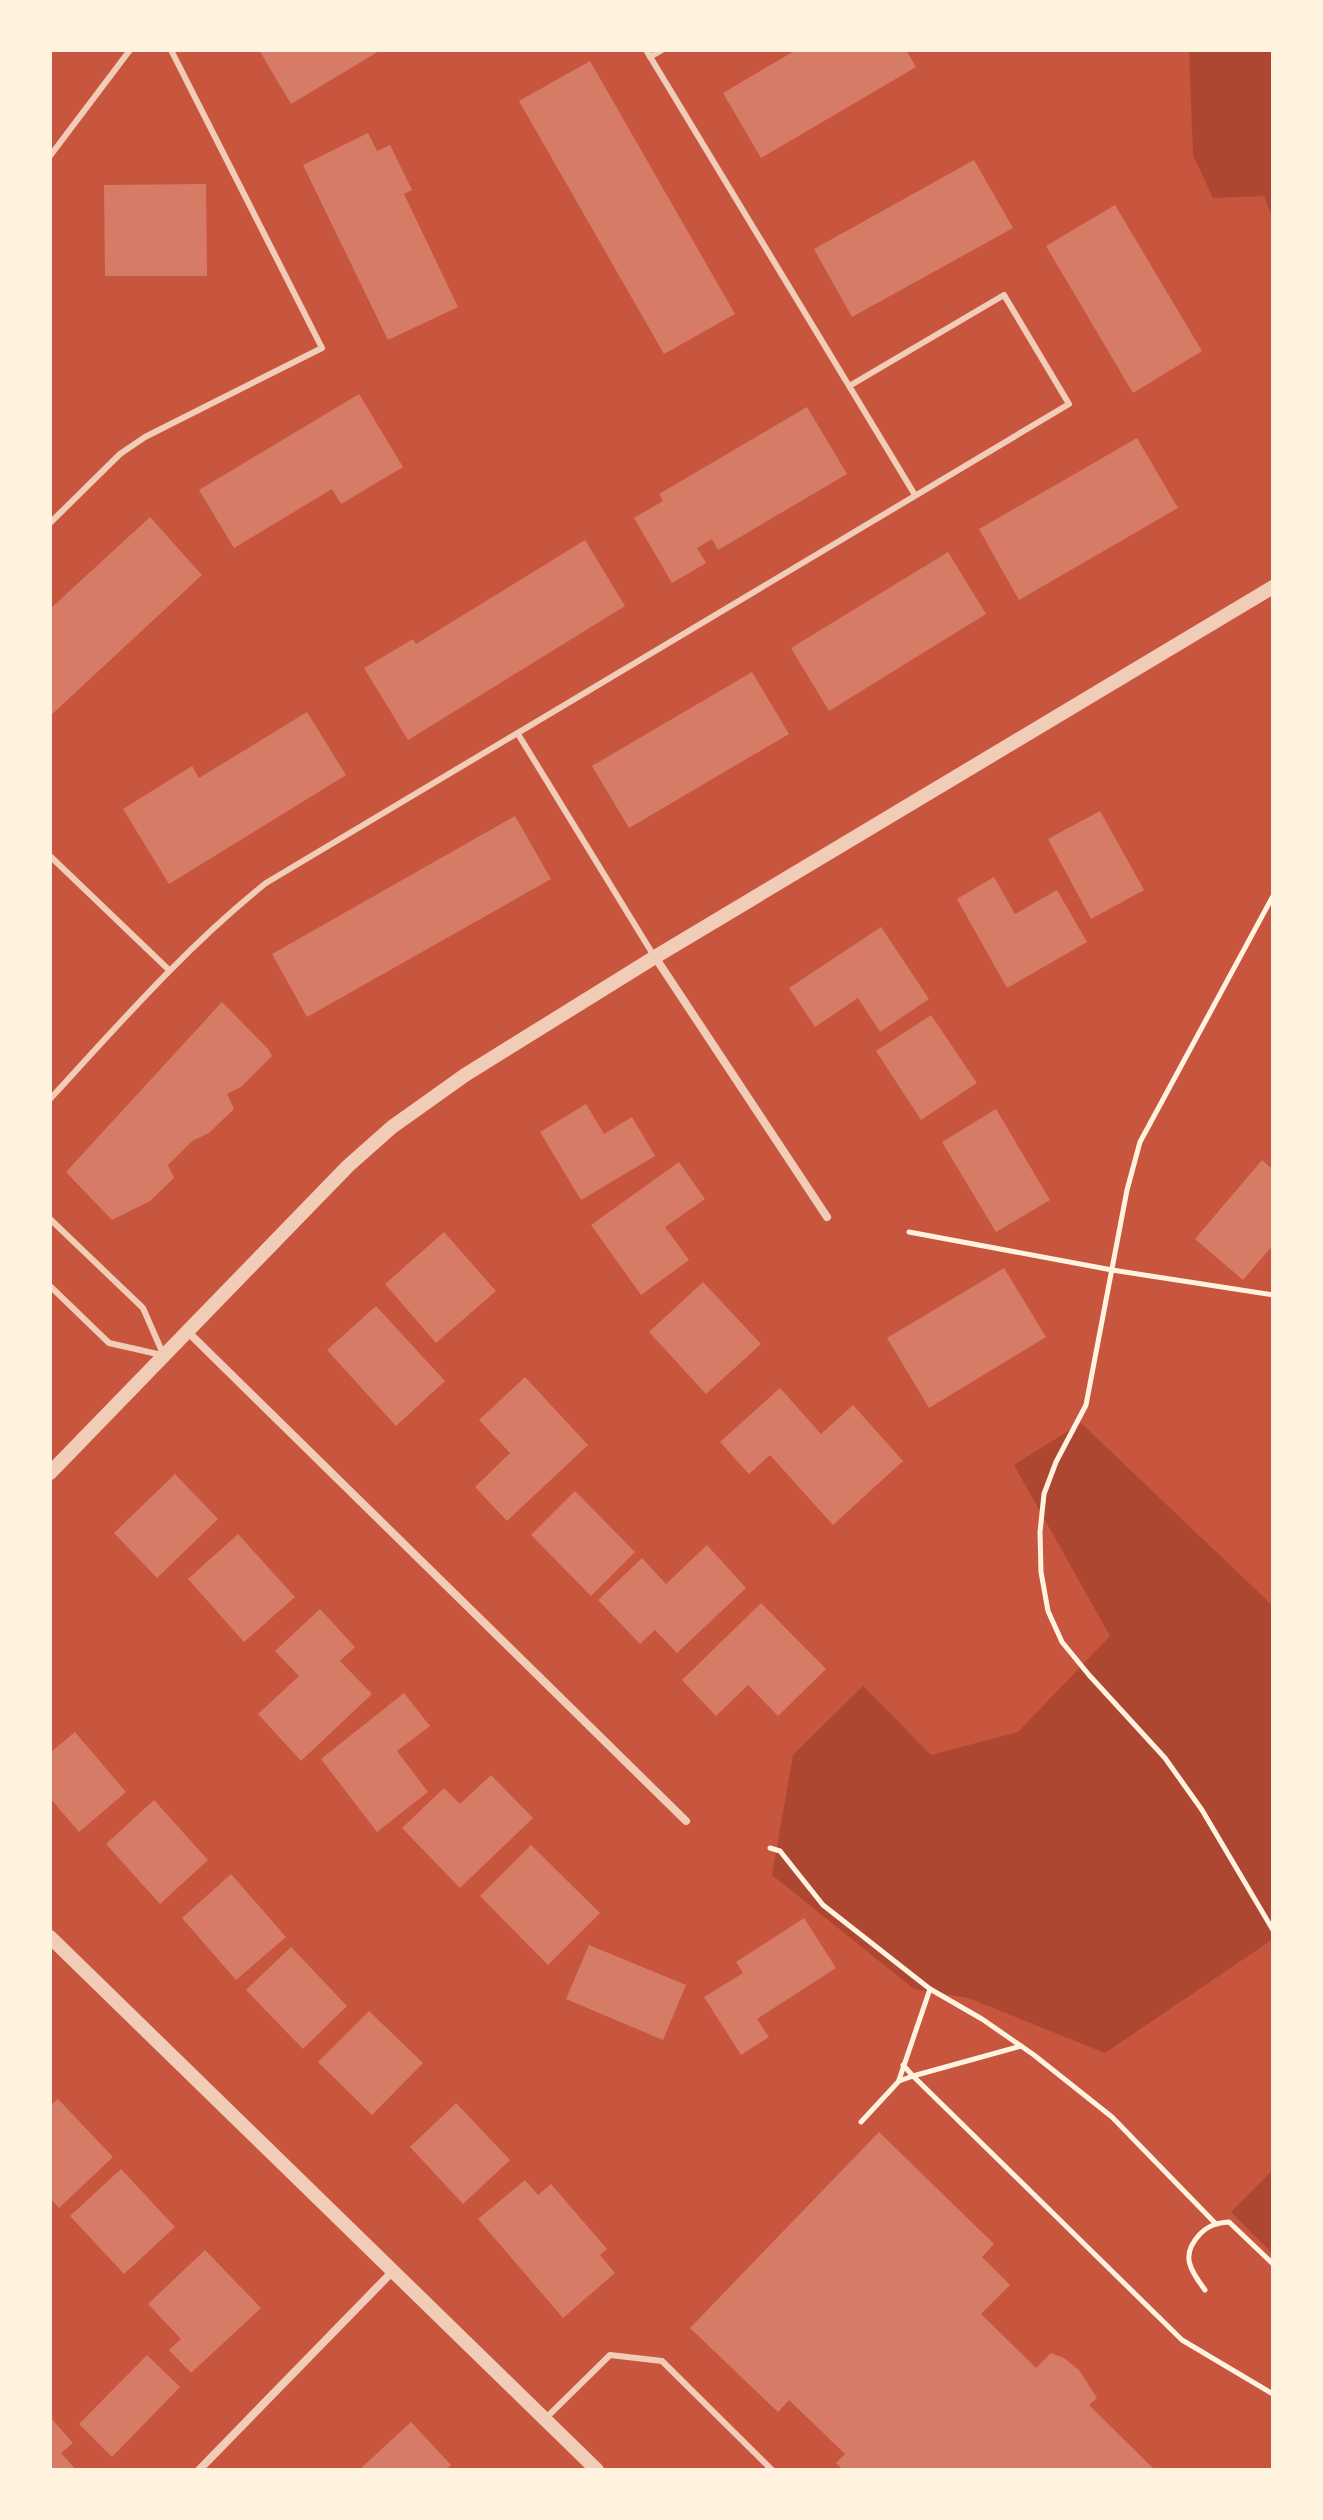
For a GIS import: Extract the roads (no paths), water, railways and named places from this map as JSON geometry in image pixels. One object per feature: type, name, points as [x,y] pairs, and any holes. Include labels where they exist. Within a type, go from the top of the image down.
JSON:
[{"type":"street","points":[[50,1473],[348,1166],[392,1127],[465,1075],[655,957],[1273,587]]},
{"type":"street","points":[[655,957],[827,1217]]},
{"type":"street","points":[[188,1332],[686,1821]]},
{"type":"street","points":[[50,1937],[597,2470]]},
{"type":"street","points":[[199,2470],[393,2271]]},
{"type":"lane","points":[[50,156],[130,50]]},
{"type":"lane","points":[[50,523],[120,454],[145,437],[322,348],[171,50]]},
{"type":"lane","points":[[662,50],[648,53],[915,495]]},
{"type":"lane","points":[[50,1099],[169,970],[236,906],[266,883],[1069,404],[1004,295],[851,385]]},
{"type":"lane","points":[[518,734],[655,957]]},
{"type":"lane","points":[[50,856],[169,970]]},
{"type":"lane","points":[[50,1219],[143,1308],[164,1356]]},
{"type":"lane","points":[[50,1286],[109,1343],[164,1356]]},
{"type":"lane","points":[[545,2419],[610,2355],[662,2361],[772,2470]]}]
